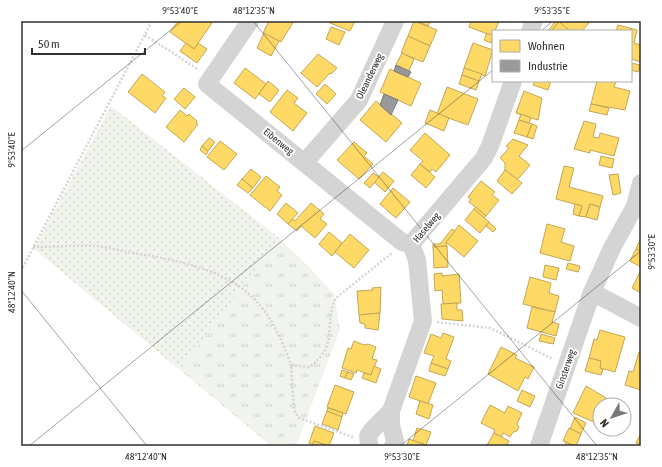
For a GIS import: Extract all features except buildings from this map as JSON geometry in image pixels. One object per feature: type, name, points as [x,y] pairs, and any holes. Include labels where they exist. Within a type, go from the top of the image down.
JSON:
[{"type":"street","points":[[211,78],[250,21]]},
{"type":"street","name":"Oleanderweg","points":[[305,162],[359,100],[395,21]]},
{"type":"street","name":"Eibenweg","points":[[211,78],[207,84],[407,243]]},
{"type":"street","name":"Haselweg","points":[[393,446],[396,441],[391,425],[391,411],[423,321],[417,260],[407,243],[484,158],[490,146],[513,82]]},
{"type":"street","name":"Ginsterweg","points":[[539,446],[592,292],[612,248],[635,206],[641,183]]},
{"type":"street","points":[[592,292],[641,318]]},
{"type":"street","name":"Haselweg","points":[[369,444],[368,436],[372,430],[381,423],[391,411]]},
{"type":"path","points":[[21,271],[152,21]]},
{"type":"path","points":[[145,35],[211,78]]},
{"type":"path","points":[[291,365],[309,367],[318,361],[328,342],[331,306],[336,298],[407,243]]},
{"type":"path","points":[[33,246],[97,246],[178,261],[209,271],[247,293],[258,304],[274,326],[291,365],[294,410],[299,418],[369,444]]},
{"type":"path","points":[[423,321],[490,328],[566,365]]},
{"type":"green space","points":[[111,106],[279,238],[180,370],[34,249]]},
{"type":"green space","points":[[279,238],[334,294],[340,329],[296,446],[271,446],[180,370]]}]
